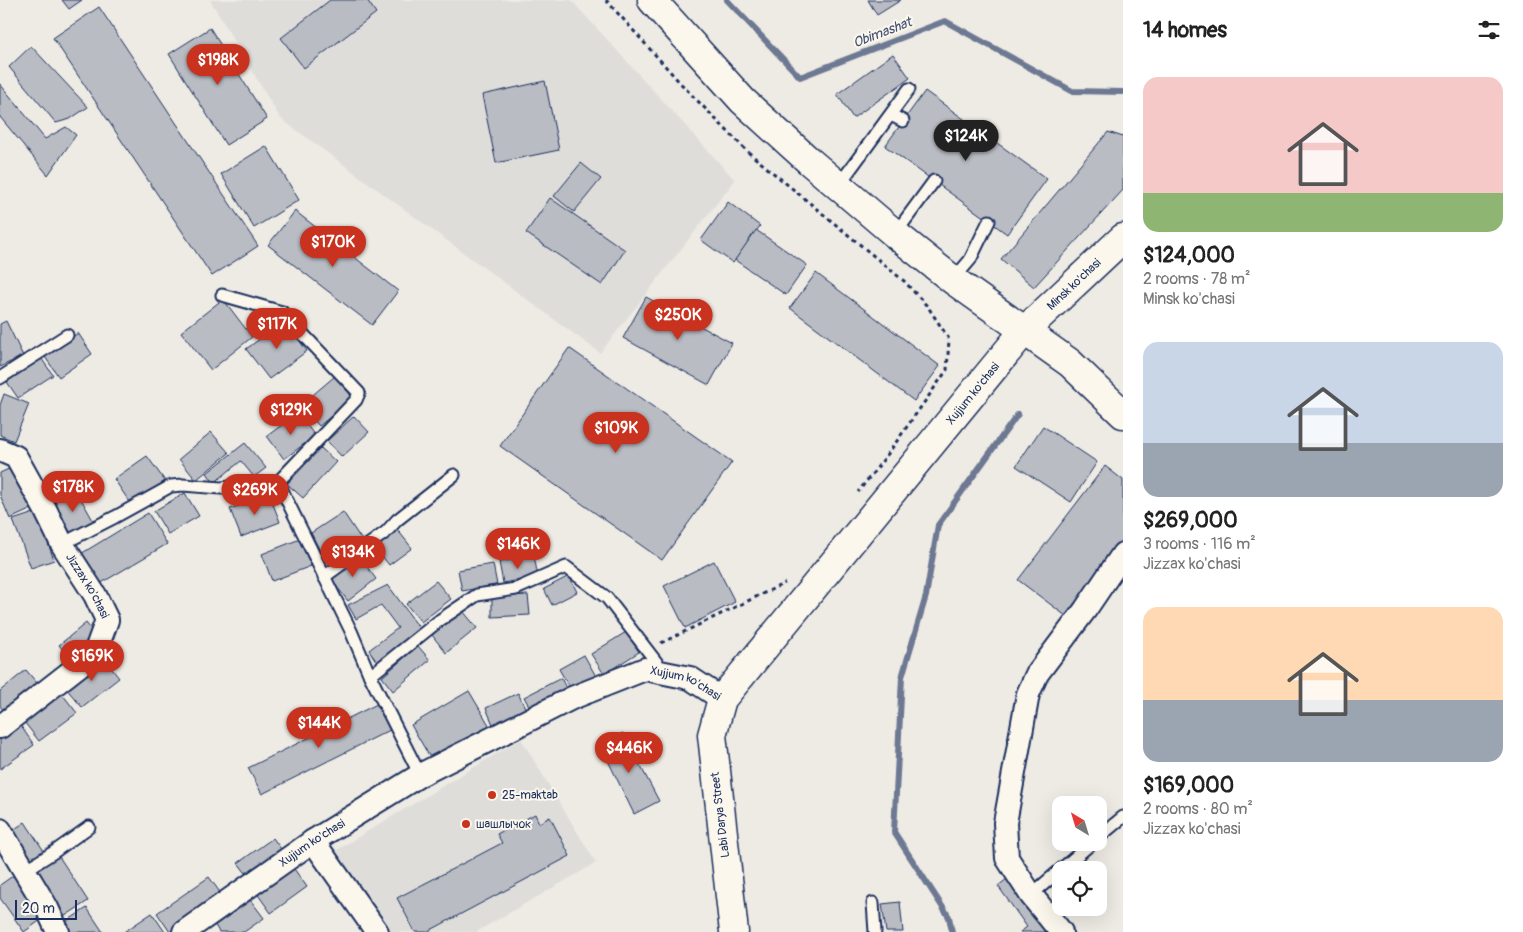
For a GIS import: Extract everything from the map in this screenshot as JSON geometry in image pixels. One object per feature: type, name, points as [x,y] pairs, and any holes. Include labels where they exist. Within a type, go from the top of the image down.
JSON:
[{"type":"street","points":[[652,0],[743,101],[838,186],[953,280],[1070,362],[1123,414]]},
{"type":"street","name":"Minsk ko'chasi","points":[[1024,330],[1123,238]]},
{"type":"street","name":"Xujjum ko'chasi","points":[[184,932],[313,841],[420,775],[572,698],[645,669],[690,678],[722,699],[1024,330]]},
{"type":"street","name":"Jizzax ko'chasi","points":[[0,450],[16,457],[62,544],[95,595],[107,620],[95,653],[0,727]]},
{"type":"street","points":[[1061,932],[1031,895],[1007,858],[1005,823],[1028,694],[1037,674],[1085,610],[1123,554]]},
{"type":"street","name":"Labi Darya Street","points":[[722,699],[712,735],[734,932]]},
{"type":"street","points":[[0,830],[47,908],[58,932]]},
{"type":"street","points":[[313,841],[377,932]]},
{"type":"lane","points":[[838,186],[909,89]]},
{"type":"lane","points":[[891,115],[903,121]]},
{"type":"lane","points":[[895,234],[934,181]]},
{"type":"lane","points":[[953,280],[970,260],[989,221]]},
{"type":"lane","points":[[62,544],[170,486],[183,484],[221,488],[278,482],[356,400],[359,393],[282,312],[222,295]]},
{"type":"lane","points":[[0,378],[67,335]]},
{"type":"lane","points":[[324,577],[386,532],[397,520],[454,476]]},
{"type":"lane","points":[[278,482],[351,631],[370,676],[420,775]]},
{"type":"lane","points":[[370,676],[440,620],[476,595],[516,589],[566,567],[607,598],[664,672]]},
{"type":"lane","points":[[1108,830],[1123,817]]},
{"type":"lane","points":[[24,871],[89,827]]},
{"type":"lane","points":[[1031,895],[1082,851]]},
{"type":"lane","points":[[873,903],[875,932]]},
{"type":"path","points":[[606,0],[684,87],[748,152],[904,281],[928,307],[950,339],[947,370],[887,455],[857,493]]},
{"type":"path","points":[[647,650],[786,583]]},
{"type":"shaded area","points":[[210,0],[571,0],[735,180],[600,353],[280,118]]},
{"type":"shaded area","name":"25-maktab","points":[[521,739],[596,863],[476,932],[384,932],[373,920],[335,851]]},
{"type":"building","points":[[62,0],[82,0],[69,9]]},
{"type":"building","points":[[330,0],[367,0],[376,13],[304,68],[281,38]]},
{"type":"building","points":[[868,0],[901,0],[877,15]]},
{"type":"building","points":[[99,7],[258,246],[212,276],[53,38]]},
{"type":"building","points":[[210,28],[267,119],[226,145],[169,54]]},
{"type":"building","points":[[31,46],[88,107],[70,119],[56,123],[9,67]]},
{"type":"building","points":[[893,54],[910,78],[853,118],[837,94]]},
{"type":"building","points":[[545,81],[559,150],[496,163],[482,95]]},
{"type":"building","points":[[0,84],[45,139],[66,127],[76,135],[48,175],[0,117]]},
{"type":"building","points":[[925,91],[1047,179],[1007,234],[885,146]]},
{"type":"building","points":[[1108,132],[1123,137],[1123,190],[1034,287],[1001,259]]},
{"type":"building","points":[[266,146],[299,200],[254,228],[221,174]]},
{"type":"building","points":[[581,163],[601,179],[574,212],[554,196]]},
{"type":"building","points":[[550,198],[625,250],[602,285],[526,233]]},
{"type":"building","points":[[728,202],[760,226],[733,263],[701,240]]},
{"type":"building","points":[[295,211],[398,291],[372,325],[268,245]]},
{"type":"building","points":[[756,230],[807,265],[786,295],[735,260]]},
{"type":"building","points":[[816,273],[940,366],[914,401],[790,308]]},
{"type":"building","points":[[646,297],[732,343],[709,385],[623,338]]},
{"type":"building","points":[[223,299],[252,337],[211,370],[181,332]]},
{"type":"building","points":[[6,321],[23,356],[0,367],[0,324]]},
{"type":"building","points":[[285,321],[307,351],[269,379],[246,349]]},
{"type":"building","points":[[78,333],[92,354],[59,377],[45,357]]},
{"type":"building","points":[[569,348],[732,462],[662,560],[500,446]]},
{"type":"building","points":[[41,358],[53,375],[18,398],[7,382]]},
{"type":"building","points":[[335,376],[353,398],[319,426],[301,405]]},
{"type":"building","points":[[4,394],[29,404],[14,441],[0,435],[0,405]]},
{"type":"building","points":[[298,413],[315,436],[284,459],[267,436]]},
{"type":"building","points":[[354,416],[369,432],[342,457],[327,441]]},
{"type":"building","points":[[1043,426],[1097,462],[1071,502],[1016,466]]},
{"type":"building","points":[[211,432],[229,453],[196,480],[179,459]]},
{"type":"building","points":[[245,443],[266,468],[254,477],[241,461],[214,483],[207,473]]},
{"type":"building","points":[[321,448],[336,462],[303,498],[287,484]]},
{"type":"building","points":[[147,456],[165,481],[131,504],[114,479]]},
{"type":"building","points":[[15,466],[34,508],[10,519],[0,495],[0,473]]},
{"type":"building","points":[[1105,466],[1123,480],[1123,541],[1066,616],[1018,580]]},
{"type":"building","points":[[76,490],[94,522],[70,536],[52,503]]},
{"type":"building","points":[[185,493],[199,516],[168,534],[154,511]]},
{"type":"building","points":[[269,494],[280,522],[241,537],[230,509]]},
{"type":"building","points":[[37,512],[54,560],[31,568],[13,520]]},
{"type":"building","points":[[343,512],[363,542],[328,567],[311,533]]},
{"type":"building","points":[[148,513],[167,544],[98,585],[79,555]]},
{"type":"building","points":[[396,528],[412,548],[389,565],[373,545]]},
{"type":"building","points":[[300,539],[311,566],[272,581],[262,554]]},
{"type":"building","points":[[359,556],[376,579],[348,601],[330,578]]},
{"type":"building","points":[[534,556],[538,577],[503,583],[499,562]]},
{"type":"building","points":[[714,561],[735,602],[685,628],[664,586]]},
{"type":"building","points":[[493,564],[497,585],[462,591],[458,570]]},
{"type":"building","points":[[569,576],[577,592],[552,605],[544,589]]},
{"type":"building","points":[[436,581],[451,599],[421,622],[406,604]]},
{"type":"building","points":[[388,585],[420,629],[378,664],[369,650],[398,628],[381,605],[356,619],[348,605]]},
{"type":"building","points":[[528,595],[530,615],[492,617],[492,597]]},
{"type":"building","points":[[463,611],[477,628],[446,653],[432,635]]},
{"type":"building","points":[[86,623],[98,638],[71,660],[59,645]]},
{"type":"building","points":[[626,632],[639,652],[604,674],[591,654]]},
{"type":"building","points":[[418,646],[430,660],[393,691],[382,677]]},
{"type":"building","points":[[584,655],[597,678],[572,692],[559,669]]},
{"type":"building","points":[[102,656],[119,678],[82,707],[64,686]]},
{"type":"building","points":[[26,670],[41,688],[7,715],[0,706],[0,691]]},
{"type":"building","points":[[561,678],[569,694],[533,713],[524,697]]},
{"type":"building","points":[[59,690],[77,713],[39,741],[21,718]]},
{"type":"building","points":[[469,691],[492,730],[434,764],[411,725]]},
{"type":"building","points":[[518,693],[528,714],[495,729],[486,708]]},
{"type":"building","points":[[377,704],[390,730],[262,794],[248,768]]},
{"type":"building","points":[[18,722],[34,745],[0,769],[0,734]]},
{"type":"building","points":[[623,733],[659,801],[634,814],[600,744]]},
{"type":"building","points":[[535,814],[539,823],[550,817],[570,856],[427,932],[415,932],[397,898],[502,843],[497,834]]},
{"type":"building","points":[[25,822],[44,851],[24,864],[6,835]]},
{"type":"building","points":[[273,838],[286,856],[252,881],[238,863]]},
{"type":"building","points":[[58,855],[88,901],[59,920],[32,870]]},
{"type":"building","points":[[292,866],[307,887],[271,913],[256,892]]},
{"type":"building","points":[[14,875],[45,917],[24,932],[0,898],[0,885]]},
{"type":"building","points":[[1012,875],[1053,932],[1020,932],[1027,927],[998,886]]},
{"type":"building","points":[[209,877],[224,898],[175,932],[170,932],[157,913]]},
{"type":"building","points":[[248,897],[264,918],[244,932],[219,932],[213,922]]},
{"type":"building","points":[[900,902],[903,932],[886,932],[882,904]]},
{"type":"building","points":[[87,908],[103,932],[65,932],[61,925]]},
{"type":"building","points":[[152,913],[165,932],[124,932]]},
{"type":"waterway","name":"Obimashat","points":[[727,0],[800,77],[945,21],[1072,91],[1123,92]]},
{"type":"waterway","points":[[952,932],[949,917],[894,832],[902,677],[926,596],[938,525],[1018,414]]},
{"type":"place","name":"25-maktab","points":[[492,795]]},
{"type":"place","name":"шашлычок","points":[[466,824]]}]
